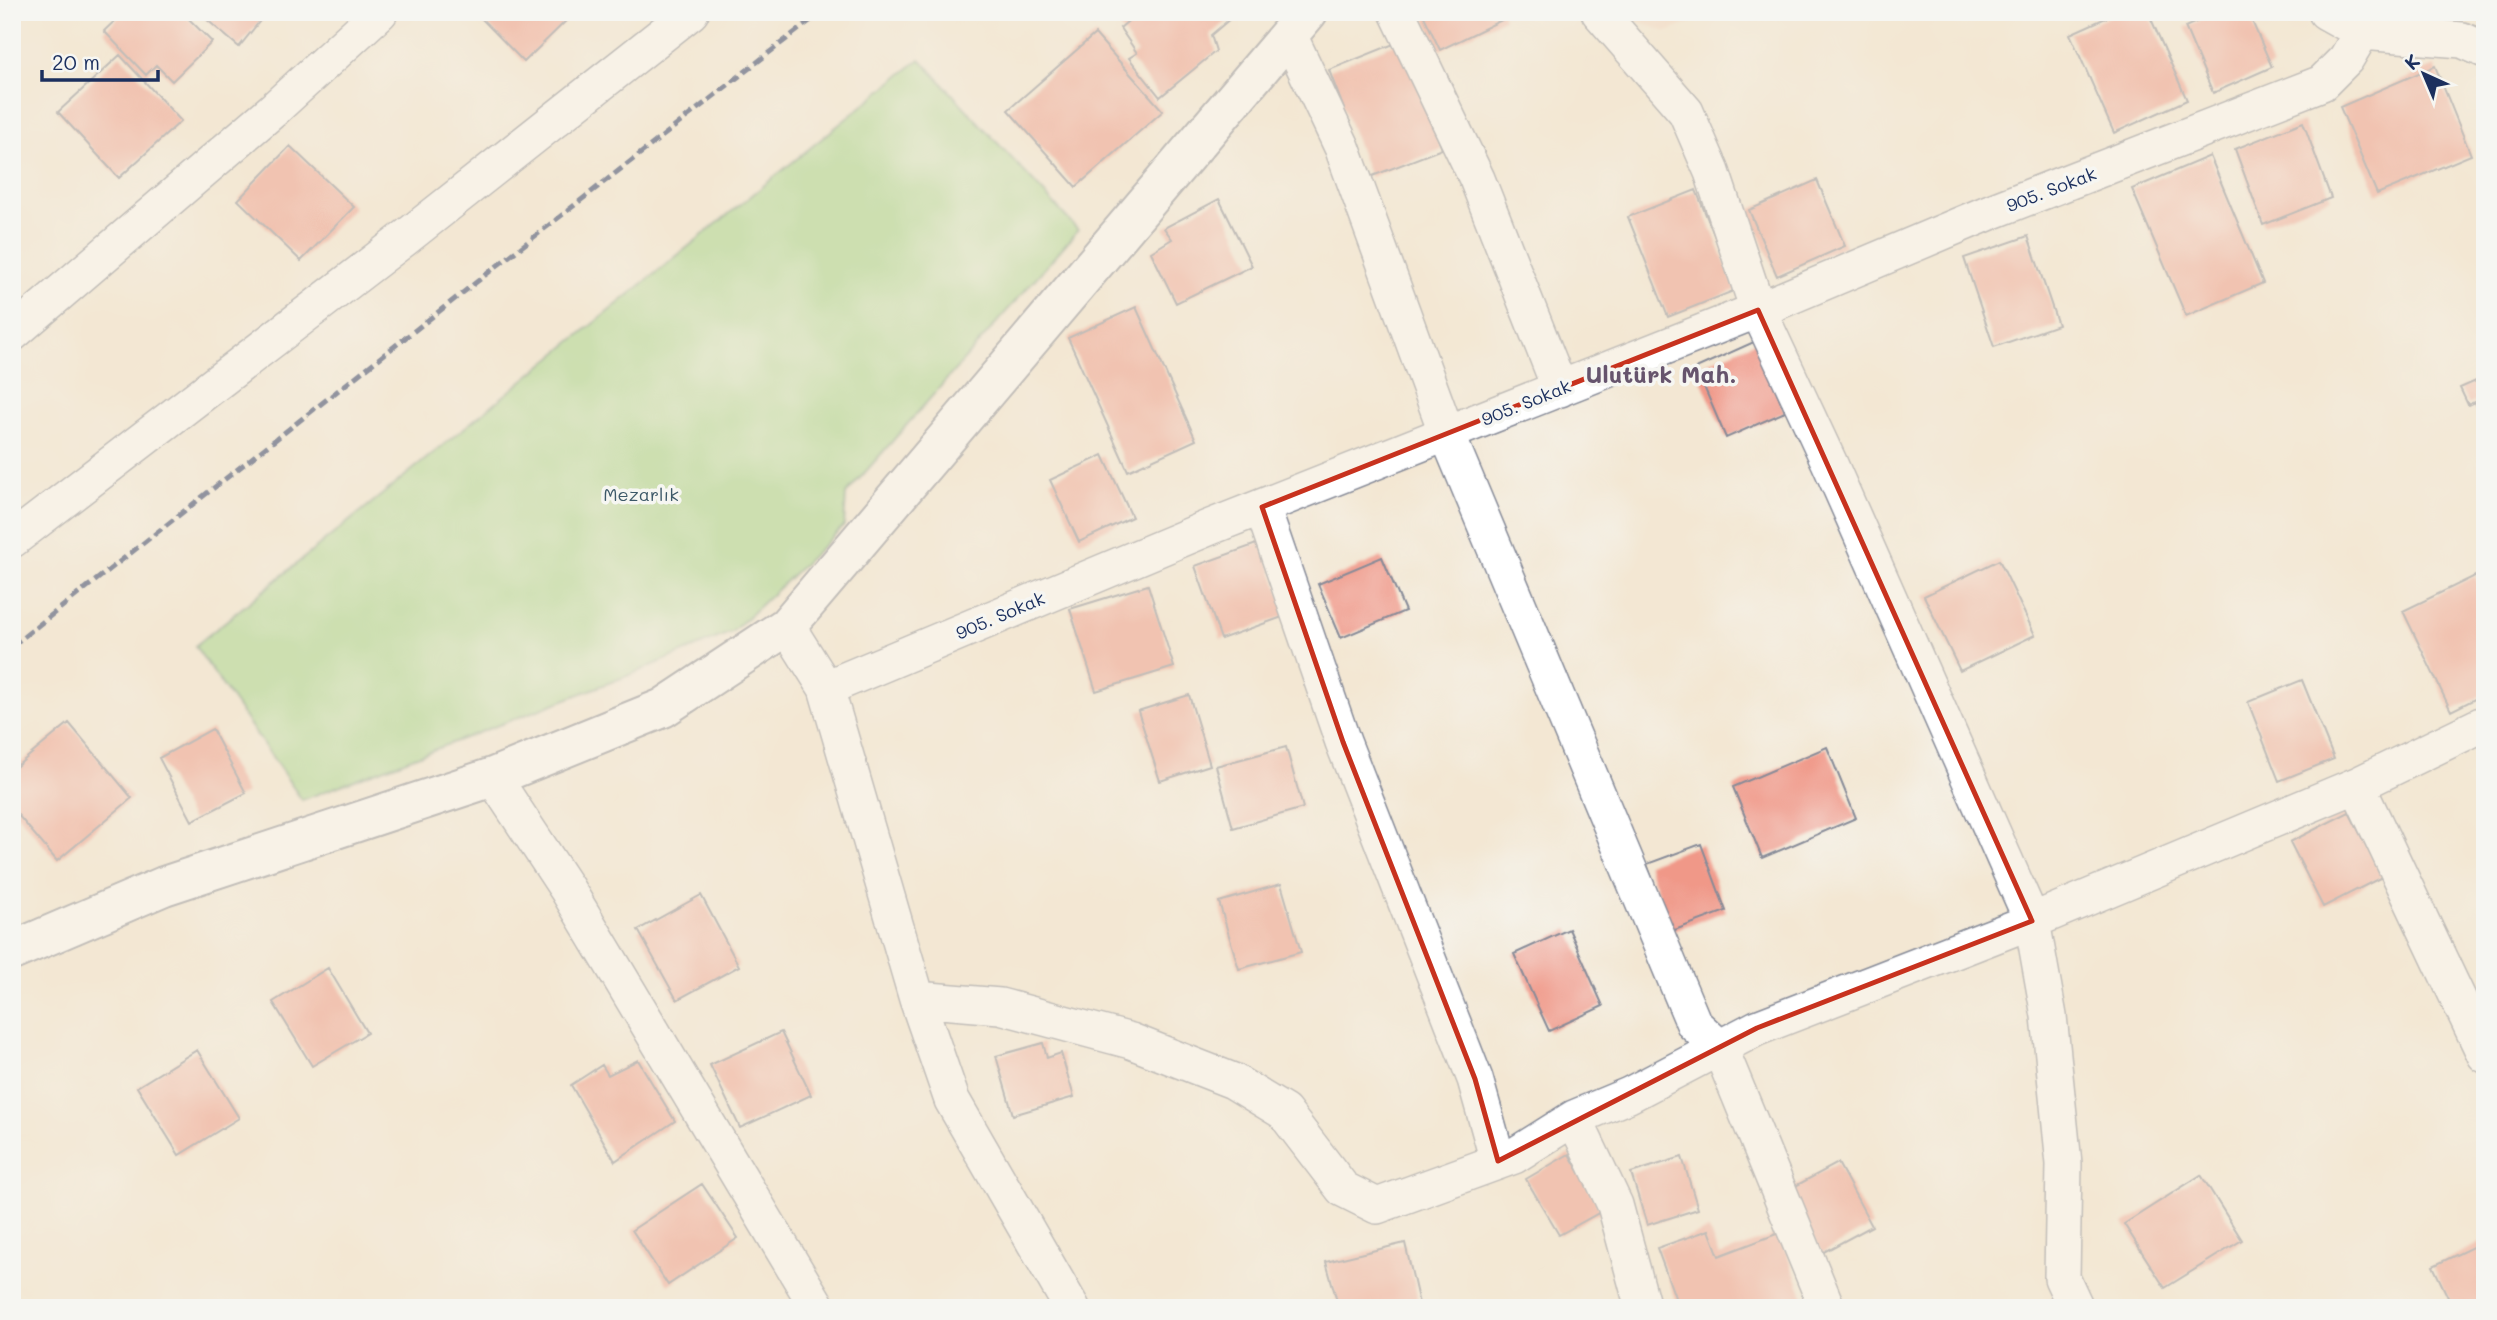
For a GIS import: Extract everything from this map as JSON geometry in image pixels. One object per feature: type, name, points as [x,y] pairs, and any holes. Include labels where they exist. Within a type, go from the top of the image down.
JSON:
[{"type":"street","points":[[12,334],[272,111],[380,12]]},
{"type":"street","points":[[12,540],[404,239],[691,12]]},
{"type":"street","points":[[1397,12],[1476,179],[1560,388]]},
{"type":"street","points":[[1599,12],[1686,112],[1712,172],[1758,310],[1829,462],[2032,920],[2049,1016],[2064,1164],[2062,1278],[2076,1308]]},
{"type":"street","points":[[2326,12],[2361,32],[2462,40],[2485,50]]},
{"type":"street","points":[[1299,23],[1447,434],[1694,1024],[1720,1048],[1827,1308]]},
{"type":"street","points":[[12,951],[164,886],[492,777],[663,708],[787,626],[1299,23]]},
{"type":"street","name":"905. Sokak","points":[[826,688],[1262,507],[1758,310],[1988,213],[2322,83],[2346,59],[2361,32]]},
{"type":"street","points":[[1262,507],[1343,742],[1475,1079],[1499,1161]]},
{"type":"street","points":[[787,626],[826,688],[917,999],[952,1100],[1072,1308]]},
{"type":"street","points":[[917,999],[1000,1006],[1131,1041],[1233,1081],[1284,1112],[1343,1189],[1377,1206],[1514,1156],[1574,1118],[1629,1095],[1757,1028],[2032,920],[2357,785],[2485,723]]},
{"type":"street","points":[[492,777],[567,889],[818,1308]]},
{"type":"street","points":[[2357,785],[2485,1055]]},
{"type":"street","points":[[1574,1118],[1615,1205],[1643,1308]]},
{"type":"highlighted area","points":[[1758,310],[2032,921],[1757,1028],[1498,1161],[1475,1079],[1343,742],[1262,507]]},
{"type":"shaded area","points":[[1629,12],[1718,12],[1667,32],[1632,19]]},
{"type":"green space","name":"Mezarlık","points":[[920,59],[1078,230],[846,494],[844,526],[732,632],[632,674],[302,800],[195,646]]},
{"type":"building","points":[[124,12],[182,12],[212,42],[172,81],[156,65],[146,75],[104,31]]},
{"type":"building","points":[[198,12],[267,12],[239,47]]},
{"type":"building","points":[[475,12],[575,12],[524,62]]},
{"type":"building","points":[[1082,12],[1106,12],[1092,24]]},
{"type":"building","points":[[1139,12],[1238,12],[1211,35],[1216,51],[1160,97],[1129,58],[1137,53],[1120,28]]},
{"type":"building","points":[[1422,12],[1502,12],[1504,19],[1440,50]]},
{"type":"building","points":[[2119,12],[2148,12],[2187,100],[2114,133],[2070,34]]},
{"type":"building","points":[[2218,12],[2248,12],[2272,67],[2213,93],[2185,27]]},
{"type":"building","points":[[1095,34],[1163,111],[1076,187],[1008,110]]},
{"type":"building","points":[[1401,41],[1442,149],[1370,177],[1329,70]]},
{"type":"building","points":[[120,55],[181,121],[119,178],[58,112]]},
{"type":"building","points":[[2435,66],[2471,155],[2377,194],[2340,107]]},
{"type":"building","points":[[2303,122],[2331,198],[2263,225],[2235,149]]},
{"type":"building","points":[[290,146],[354,207],[301,261],[238,200]]},
{"type":"building","points":[[2210,156],[2263,283],[2186,316],[2132,189]]},
{"type":"building","points":[[1817,180],[1845,246],[1777,276],[1749,210]]},
{"type":"building","points":[[1696,190],[1736,290],[1668,317],[1628,217]]},
{"type":"building","points":[[1219,199],[1252,266],[1176,303],[1151,252],[1172,239],[1164,228]]},
{"type":"building","points":[[2028,236],[2058,325],[1994,347],[1964,258]]},
{"type":"building","points":[[12,271],[21,281],[12,289]]},
{"type":"building","points":[[1136,307],[1196,440],[1128,471],[1068,338]]},
{"type":"building","points":[[1756,341],[1785,412],[1726,438],[1696,368]]},
{"type":"building","points":[[2485,377],[2485,427],[2474,402],[2468,405],[2460,388]]},
{"type":"building","points":[[1103,455],[1132,517],[1079,542],[1050,480]]},
{"type":"building","points":[[1262,542],[1288,615],[1221,639],[1195,566]]},
{"type":"building","points":[[1382,557],[1405,611],[1341,638],[1318,584]]},
{"type":"building","points":[[1999,560],[2035,635],[1960,671],[1924,596]]},
{"type":"building","points":[[2475,576],[2485,597],[2485,694],[2451,711],[2403,611]]},
{"type":"building","points":[[1148,585],[1174,667],[1096,691],[1070,609]]},
{"type":"building","points":[[2302,680],[2334,759],[2279,781],[2248,702]]},
{"type":"building","points":[[1189,695],[1210,765],[1160,781],[1138,711]]},
{"type":"building","points":[[69,723],[132,798],[57,861],[12,808],[12,770]]},
{"type":"building","points":[[212,729],[246,793],[192,821],[159,758]]},
{"type":"building","points":[[1286,747],[1303,808],[1233,828],[1216,766]]},
{"type":"building","points":[[1827,747],[1856,818],[1762,858],[1733,787]]},
{"type":"building","points":[[2349,812],[2382,877],[2323,907],[2290,842]]},
{"type":"building","points":[[1701,844],[1726,911],[1672,931],[1647,864]]},
{"type":"building","points":[[1281,884],[1301,952],[1239,969],[1219,902]]},
{"type":"building","points":[[701,895],[739,966],[677,1000],[638,930]]},
{"type":"building","points":[[1569,929],[1603,1006],[1549,1031],[1514,954]]},
{"type":"building","points":[[328,968],[367,1033],[312,1066],[273,1002]]},
{"type":"building","points":[[781,1032],[811,1095],[740,1128],[710,1065]]},
{"type":"building","points":[[1043,1043],[1047,1058],[1061,1053],[1074,1097],[1013,1115],[996,1056]]},
{"type":"building","points":[[197,1050],[239,1118],[179,1155],[137,1087]]},
{"type":"building","points":[[638,1060],[675,1121],[615,1161],[571,1085],[602,1065],[608,1075]]},
{"type":"building","points":[[1569,1154],[1602,1211],[1559,1235],[1526,1179]]},
{"type":"building","points":[[1682,1157],[1698,1209],[1647,1225],[1631,1173]]},
{"type":"building","points":[[1838,1163],[1872,1226],[1822,1253],[1788,1190]]},
{"type":"building","points":[[2201,1175],[2242,1240],[2165,1288],[2124,1224]]},
{"type":"building","points":[[702,1184],[738,1238],[668,1285],[632,1230]]},
{"type":"building","points":[[1709,1230],[1719,1256],[1779,1233],[1808,1308],[1679,1308],[1657,1248]]},
{"type":"building","points":[[2485,1241],[2485,1308],[2453,1308],[2433,1266]]},
{"type":"building","points":[[1405,1243],[1420,1308],[1339,1308],[1326,1262]]},
{"type":"railway","points":[[12,646],[821,12]]},
{"type":"district","name":"Ulutürk Mah.","points":[[1661,373]]}]
